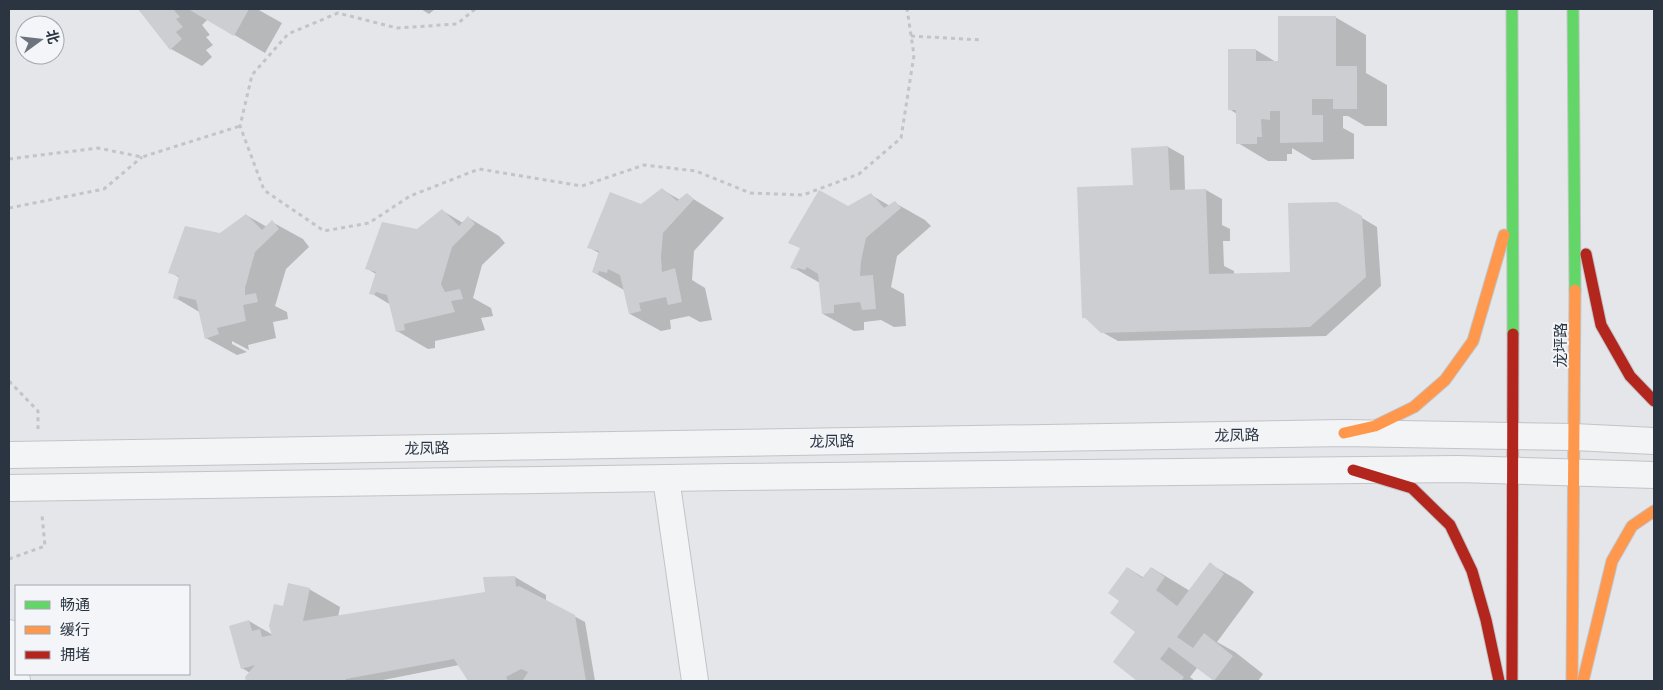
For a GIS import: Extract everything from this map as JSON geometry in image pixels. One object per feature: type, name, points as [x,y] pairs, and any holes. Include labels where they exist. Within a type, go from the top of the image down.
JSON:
[{"type":"main road","points":[[1512,9],[1514,436],[1512,681]]},
{"type":"main road","name":"龙坪路","points":[[1572,681],[1574,437],[1573,9]]},
{"type":"main road","points":[[1574,200],[1601,325],[1630,376],[1654,401]]},
{"type":"main road","points":[[1344,433],[1375,426],[1414,407],[1445,380],[1474,341],[1512,208]]},
{"type":"main road","points":[[1353,470],[1412,488],[1450,525],[1472,570],[1486,620],[1499,681]]},
{"type":"main road","points":[[1584,681],[1612,561],[1632,526],[1654,511]]},
{"type":"street","name":"龙凤路","points":[[9,455],[1344,433],[1574,437],[1654,441]]},
{"type":"street","points":[[9,488],[1458,469],[1654,475]]},
{"type":"street","points":[[666,478],[695,681]]},
{"type":"street","points":[[9,633],[15,669]]},
{"type":"path","points":[[475,9],[457,24],[397,28],[338,13],[288,34],[252,75],[240,126],[264,190],[324,231],[368,223],[410,196],[479,169],[582,186],[644,165],[696,171],[750,193],[803,195],[859,174],[901,138],[914,55],[907,9]]},
{"type":"path","points":[[911,36],[982,40]]},
{"type":"path","points":[[9,208],[104,189],[142,157],[240,126]]},
{"type":"path","points":[[9,159],[98,148],[142,157]]},
{"type":"building","points":[[138,9],[173,9],[180,17],[176,19],[183,27],[176,32],[182,39],[170,50]]},
{"type":"building","points":[[188,9],[249,9],[234,36]]},
{"type":"building","points":[[1278,16],[1336,16],[1336,66],[1357,66],[1357,109],[1333,109],[1333,99],[1312,99],[1312,115],[1323,115],[1323,142],[1280,143],[1280,111],[1270,111],[1270,120],[1261,119],[1262,137],[1257,137],[1257,144],[1236,144],[1236,110],[1228,110],[1228,49],[1256,49],[1256,61],[1278,61]]},
{"type":"building","points":[[1168,146],[1170,190],[1206,189],[1209,274],[1290,272],[1288,203],[1337,202],[1362,216],[1366,277],[1310,327],[1101,333],[1085,318],[1082,318],[1077,187],[1133,185],[1131,148]]},
{"type":"building","points":[[662,188],[677,201],[687,193],[694,199],[663,233],[662,272],[675,268],[682,302],[668,305],[666,297],[639,303],[641,311],[629,314],[620,275],[608,269],[607,273],[599,271],[598,274],[592,272],[599,251],[587,248],[610,192],[641,204]]},
{"type":"building","points":[[819,190],[848,206],[871,193],[884,208],[895,201],[901,208],[866,238],[860,276],[873,275],[876,309],[862,310],[860,302],[834,305],[834,313],[822,314],[818,274],[807,267],[805,270],[790,268],[800,248],[788,243]]},
{"type":"building","points":[[442,209],[459,226],[468,216],[475,224],[452,247],[441,284],[445,292],[460,289],[463,299],[451,301],[455,312],[404,324],[405,330],[396,332],[387,295],[376,292],[374,295],[369,294],[376,272],[365,269],[382,222],[417,229]]},
{"type":"building","points":[[246,214],[262,230],[272,220],[279,229],[255,252],[245,288],[245,295],[256,293],[258,302],[243,305],[246,321],[217,328],[219,334],[205,339],[196,300],[179,296],[178,300],[173,298],[179,276],[168,273],[185,226],[220,233]]},
{"type":"building","points":[[1210,562],[1224,574],[1177,637],[1193,648],[1204,633],[1233,656],[1214,681],[1169,647],[1160,659],[1184,677],[1181,681],[1137,681],[1113,662],[1135,632],[1110,613],[1119,601],[1108,593],[1127,567],[1142,578],[1151,567],[1165,577],[1156,590],[1177,606]]},
{"type":"building","points":[[515,576],[516,587],[519,586],[575,615],[586,681],[525,681],[523,680],[528,672],[521,669],[506,677],[508,681],[468,681],[454,659],[346,679],[345,681],[246,681],[245,677],[255,665],[241,669],[229,626],[249,620],[252,631],[260,629],[262,637],[272,635],[269,626],[274,604],[283,606],[288,583],[310,588],[303,621],[485,592],[483,577]]},
{"type":"traffic: fast","points":[[1512,9],[1513,334]]},
{"type":"traffic: fast","points":[[1573,9],[1575,290]]},
{"type":"traffic: slow","points":[[1344,433],[1375,426],[1414,407],[1445,380],[1473,341],[1504,235]]},
{"type":"traffic: slow","points":[[1572,681],[1575,290]]},
{"type":"traffic: slow","points":[[1583,681],[1612,561],[1632,526],[1654,511]]},
{"type":"traffic: jam","points":[[1586,254],[1601,325],[1630,376],[1654,401]]},
{"type":"traffic: jam","points":[[1512,681],[1513,334]]},
{"type":"traffic: jam","points":[[1353,470],[1412,488],[1450,525],[1472,571],[1486,620],[1499,681]]}]
